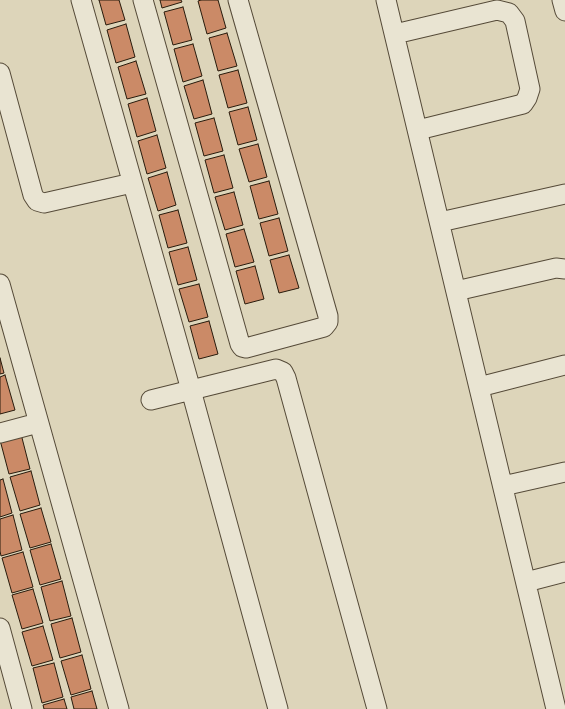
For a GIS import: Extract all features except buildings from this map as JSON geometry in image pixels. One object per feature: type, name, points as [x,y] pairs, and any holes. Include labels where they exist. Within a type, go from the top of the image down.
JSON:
[{"type":"street","points":[[81,0],[191,390],[278,709]]},
{"type":"street","points":[[143,0],[240,344],[246,348],[324,327],[328,322],[328,316],[238,0]]},
{"type":"street","points":[[386,0],[526,582],[556,673],[556,709]]},
{"type":"street","points":[[562,0],[565,11]]},
{"type":"street","points":[[394,34],[497,10],[509,12],[515,20],[530,88],[523,104],[418,130]]},
{"type":"street","points":[[0,73],[33,195],[37,201],[44,203],[132,183]]},
{"type":"street","points":[[440,222],[565,194]]},
{"type":"street","points":[[456,291],[556,268],[565,269]]},
{"type":"street","points":[[0,284],[119,709]]},
{"type":"street","points":[[479,386],[565,365]]},
{"type":"street","points":[[151,400],[276,369],[283,372],[378,709]]},
{"type":"street","points":[[0,433],[38,423]]},
{"type":"street","points":[[503,486],[565,472]]},
{"type":"street","points":[[526,582],[565,572]]},
{"type":"street","points":[[0,628],[22,709]]}]
